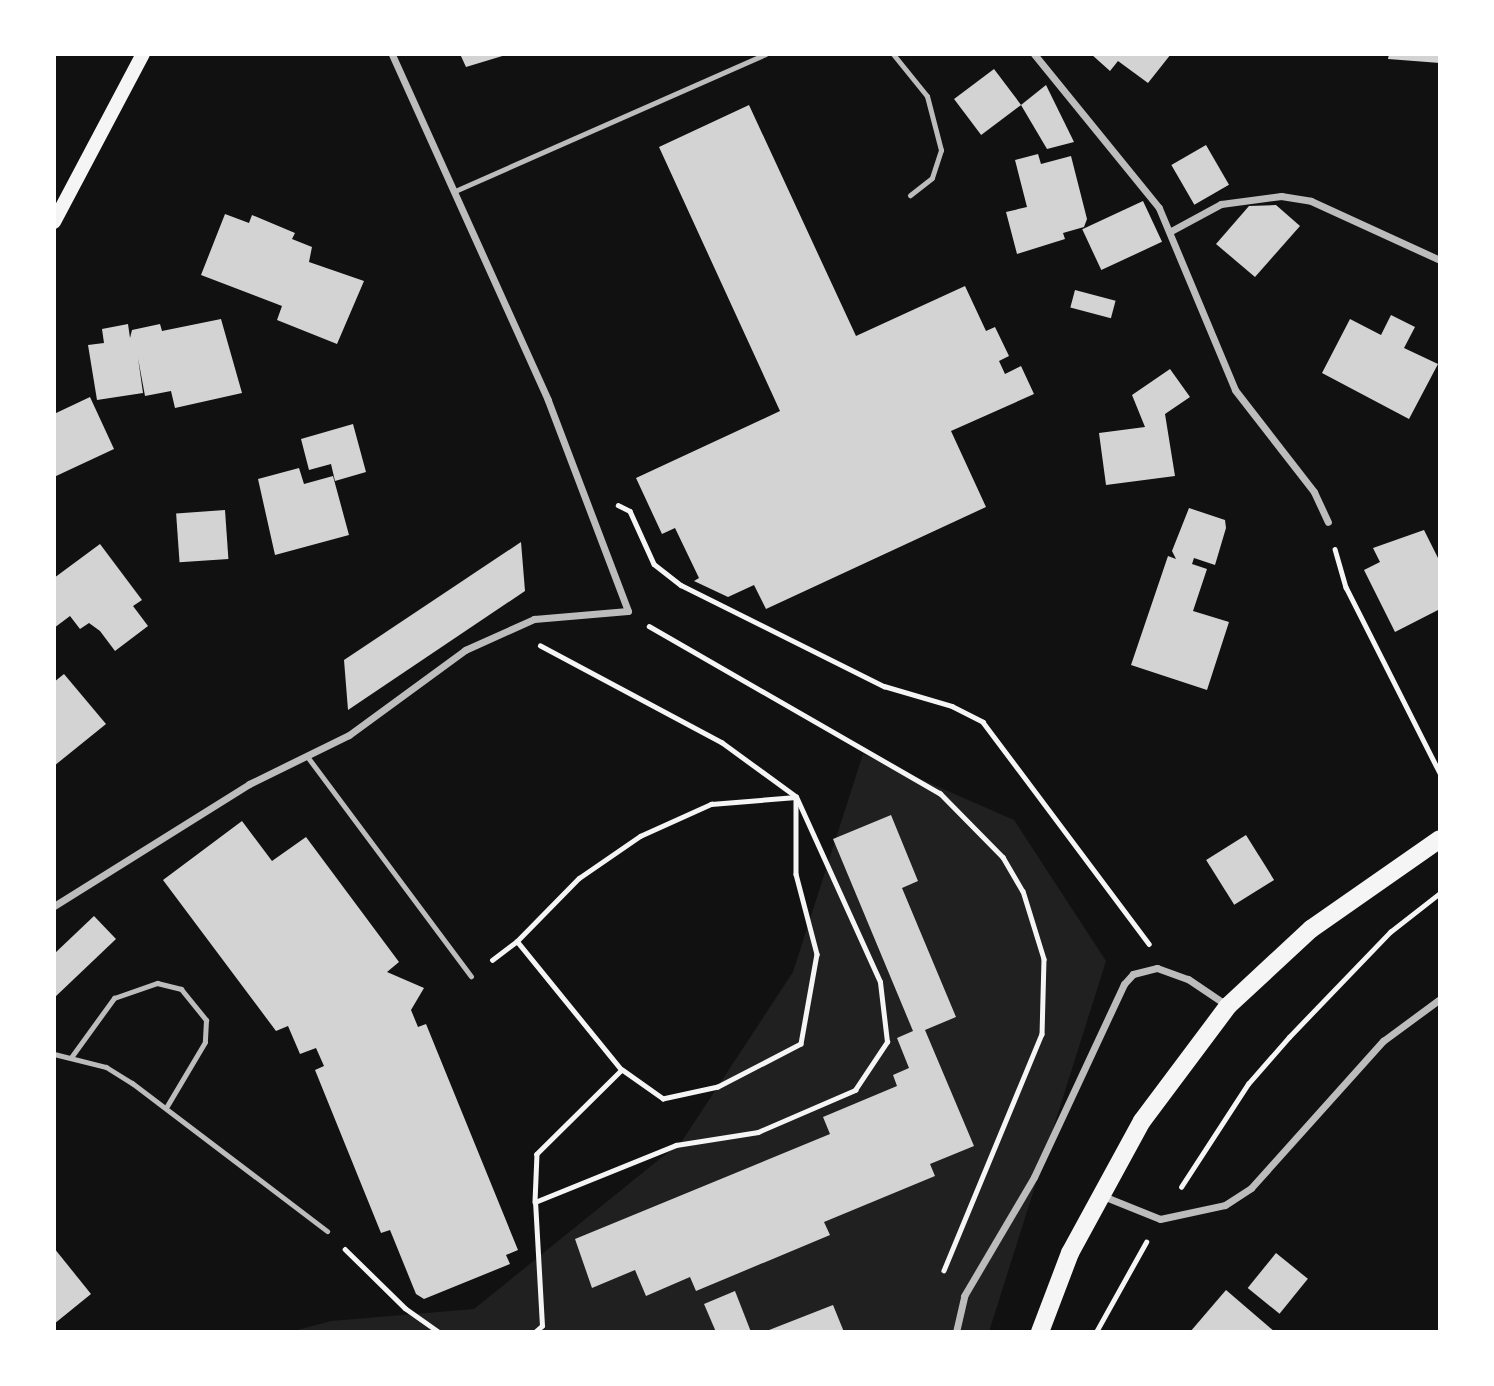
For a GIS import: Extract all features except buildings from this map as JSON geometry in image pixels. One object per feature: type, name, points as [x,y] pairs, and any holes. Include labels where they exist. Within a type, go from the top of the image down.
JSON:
[{"type":"main road","points":[[54,222],[143,54]]},
{"type":"main road","points":[[1040,1332],[1099,1195],[1142,1121],[1228,1006],[1311,929],[1440,839]]},
{"type":"street","points":[[54,906],[248,784],[309,759],[455,657],[509,630],[570,612],[628,611],[581,484],[393,54]]},
{"type":"street","points":[[1034,54],[1145,188],[1171,231],[1235,390],[1314,492],[1328,522]]},
{"type":"street","points":[[1171,231],[1221,204],[1281,196],[1311,201],[1440,260]]},
{"type":"street","points":[[956,1332],[964,1296],[1034,1177],[1124,984],[1133,974],[1157,968],[1188,979],[1228,1006]]},
{"type":"street","points":[[1099,1195],[1160,1219],[1226,1205],[1251,1188],[1383,1041],[1440,999]]},
{"type":"lane","points":[[455,191],[765,54]]},
{"type":"lane","points":[[893,54],[927,96],[941,150],[932,177],[910,195]]},
{"type":"lane","points":[[309,759],[471,976]]},
{"type":"lane","points":[[72,1056],[114,998],[158,983],[181,989],[206,1020],[205,1042],[167,1106]]},
{"type":"lane","points":[[54,1054],[72,1056],[107,1067],[167,1106],[327,1231]]},
{"type":"path","points":[[581,484],[630,511],[654,564],[681,585],[884,686],[952,706],[983,722],[1147,936],[1157,968]]},
{"type":"path","points":[[1328,522],[1346,587],[1440,772]]},
{"type":"path","points":[[628,611],[670,642],[755,683],[940,793],[1003,857],[1023,891],[1044,959],[1042,1034],[945,1264],[944,1280]]},
{"type":"path","points":[[509,630],[722,743],[796,797],[880,982],[887,1042],[855,1090],[758,1132],[676,1145],[535,1202]]},
{"type":"path","points":[[471,976],[517,941],[579,877],[640,836],[711,804],[796,797]]},
{"type":"path","points":[[517,941],[622,1070],[663,1099],[718,1087],[801,1044],[817,954],[796,874],[796,797]]},
{"type":"path","points":[[1096,1332],[1160,1219],[1248,1084],[1326,995],[1440,893]]},
{"type":"path","points":[[535,1332],[543,1329],[535,1202],[537,1154],[622,1070]]},
{"type":"path","points":[[327,1231],[405,1308],[439,1332]]},
{"type":"shaded area","points":[[863,754],[1014,820],[1106,961],[989,1332],[290,1332],[331,1321],[474,1309],[682,1141],[793,972]]}]
